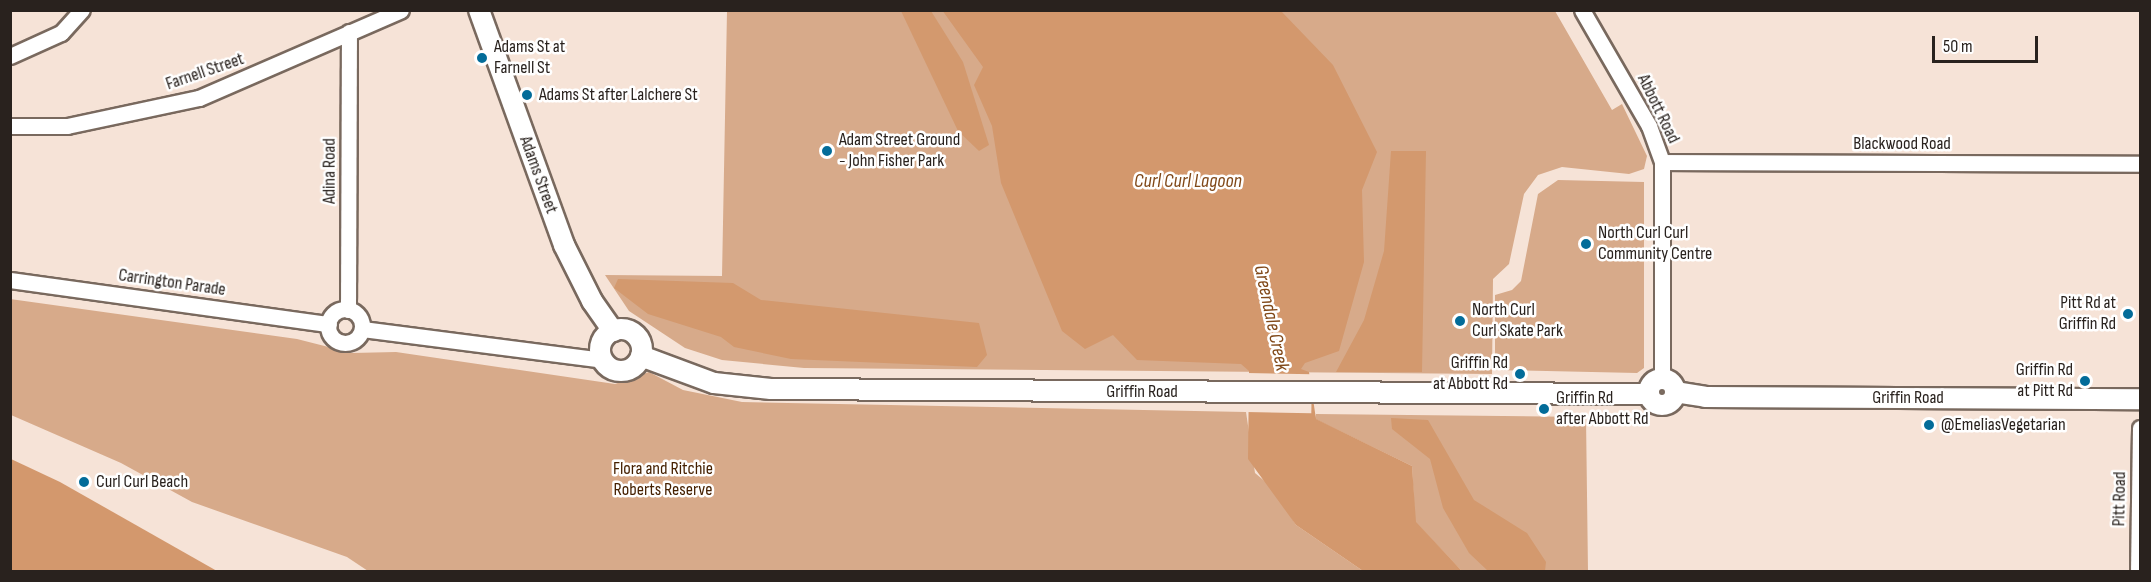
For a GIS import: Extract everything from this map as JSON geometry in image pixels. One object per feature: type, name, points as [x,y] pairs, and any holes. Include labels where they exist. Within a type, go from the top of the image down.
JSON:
[{"type":"main road","name":"Adams Street","points":[[479,10],[567,253],[591,301],[613,331]]},
{"type":"main road","points":[[613,331],[632,332],[640,342],[641,356],[634,367],[620,371],[603,360],[601,346],[613,331]]},
{"type":"main road","name":"Griffin Road","points":[[641,356],[714,383],[746,387],[1247,393],[1649,394],[1653,381],[1705,397],[2140,399]]},
{"type":"street","points":[[10,56],[61,33],[82,10]]},
{"type":"street","name":"Farnell Street","points":[[10,126],[77,124],[199,98],[401,10]]},
{"type":"street","name":"Abbott Road","points":[[1582,10],[1649,126],[1662,162],[1669,385]]},
{"type":"street","name":"Adina Road","points":[[348,310],[349,32]]},
{"type":"street","name":"Blackwood Road","points":[[1662,162],[2140,164]]},
{"type":"street","name":"Carrington Parade","points":[[10,280],[329,324]]},
{"type":"street","points":[[348,310],[360,318],[362,328],[351,342],[340,342],[331,335],[329,324],[337,311],[348,310]]},
{"type":"street","points":[[362,328],[603,360]]},
{"type":"street","name":"Pitt Road","points":[[2138,572],[2140,428]]},
{"type":"green space","points":[[727,11],[1555,11],[1612,110],[1622,104],[1647,156],[1644,169],[1629,174],[1562,167],[1538,175],[1524,194],[1509,264],[1493,279],[1492,374],[804,368],[722,360],[685,348],[629,311],[605,275],[722,276]]},
{"type":"green space","name":"North Curl Curl Community Centre","points":[[1558,180],[1644,182],[1644,368],[1637,373],[1495,370],[1495,295],[1512,290],[1521,281],[1538,194]]},
{"type":"green space","name":"Flora and Ritchie Roberts Reserve","points":[[10,299],[297,339],[352,353],[396,352],[615,384],[649,372],[683,390],[742,402],[1246,412],[1255,473],[1273,488],[1296,525],[1363,571],[368,571],[347,557],[192,502],[121,463],[11,415]]},
{"type":"green space","points":[[1316,414],[1586,417],[1588,571],[1462,571],[1415,522],[1412,466],[1315,419]]},
{"type":"shaded area","points":[[901,11],[931,11],[963,62],[989,145],[979,151],[958,131]]},
{"type":"shaded area","points":[[1391,151],[1426,151],[1422,372],[1336,372],[1364,320],[1384,251]]},
{"type":"shaded area","points":[[618,279],[733,283],[761,300],[979,323],[987,355],[977,367],[791,359],[734,347],[721,337],[648,314],[614,288]]},
{"type":"shaded area","points":[[1391,418],[1428,420],[1474,500],[1527,533],[1546,562],[1545,571],[1488,571],[1469,553],[1443,508],[1430,459],[1392,429]]},
{"type":"water","name":"Curl Curl Lagoon","points":[[942,10],[1281,11],[1333,65],[1377,152],[1362,190],[1364,262],[1339,351],[1305,363],[1301,369],[1309,372],[1316,419],[1412,466],[1416,522],[1462,571],[1363,571],[1296,525],[1248,459],[1249,371],[1241,364],[1137,360],[1113,335],[1085,349],[1062,331],[1001,183],[992,126],[974,85],[983,67]]},
{"type":"water","points":[[11,459],[60,482],[217,571],[11,571]]},
{"type":"pier","points":[[1247,373],[1312,374],[1311,413],[1246,412]]},
{"type":"place","name":"Adams St at Farnell St","points":[[482,58]]},
{"type":"place","name":"Adams St after Lalchere St","points":[[527,95]]},
{"type":"place","name":"Adam Street Ground - John Fisher Park","points":[[827,151]]},
{"type":"place","name":"North Curl Curl Community Centre","points":[[1586,244]]},
{"type":"place","name":"Pitt Rd at Griffin Rd","points":[[2128,314]]},
{"type":"place","name":"North Curl Curl Skate Park","points":[[1460,321]]},
{"type":"place","name":"Griffin Rd at Abbott Rd","points":[[1520,374]]},
{"type":"place","name":"Griffin Rd at Pitt Rd","points":[[2085,381]]},
{"type":"place","name":"Griffin Rd after Abbott Rd","points":[[1544,409]]},
{"type":"place","name":"@EmeliasVegetarian","points":[[1929,425]]},
{"type":"place","name":"Curl Curl Beach","points":[[84,482]]},
{"type":"water label","name":"Greendale Creek","points":[[1271,318]]}]
